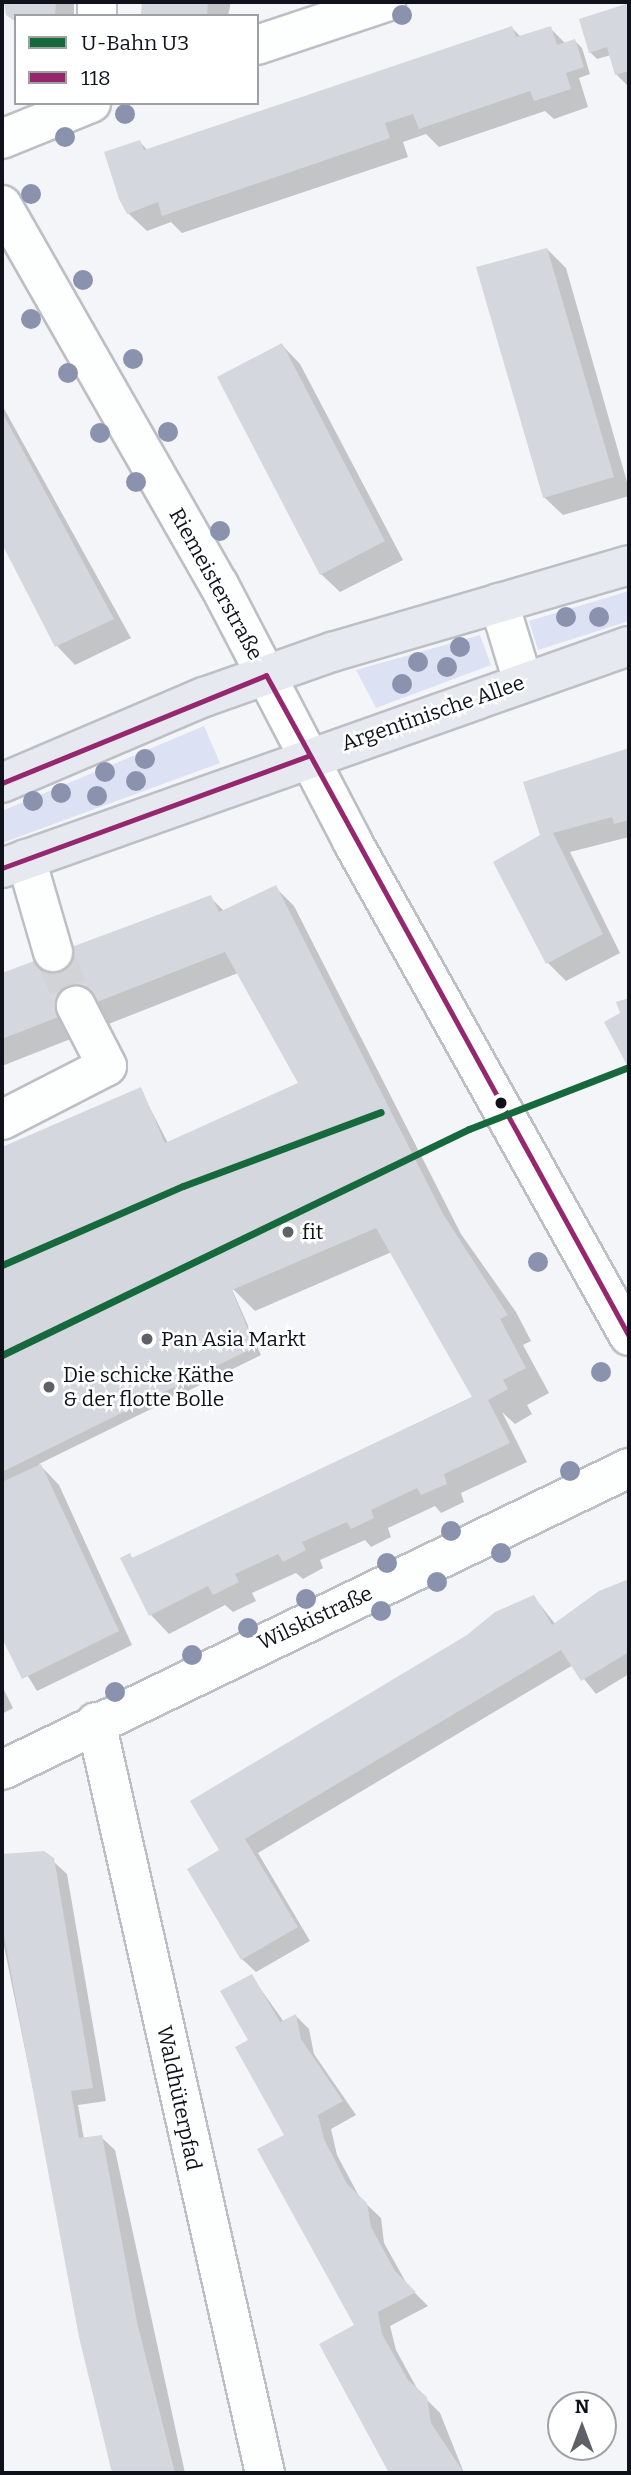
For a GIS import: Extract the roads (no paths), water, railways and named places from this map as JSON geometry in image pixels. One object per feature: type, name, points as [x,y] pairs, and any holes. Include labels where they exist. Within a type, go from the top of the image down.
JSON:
[{"type":"main road","points":[[2,783],[266,675],[629,565]]},
{"type":"main road","name":"Argentinische Allee","points":[[14,864],[308,756],[629,646]]},
{"type":"street","points":[[259,44],[386,2]]},
{"type":"street","points":[[2,139],[85,105]]},
{"type":"street","name":"Riemeisterstraße","points":[[2,205],[266,675],[308,756],[629,1336]]},
{"type":"street","points":[[499,603],[523,682]]},
{"type":"street","points":[[14,864],[53,952]]},
{"type":"street","points":[[2,1120],[107,1066],[76,1006]]},
{"type":"street","name":"Wilskistraße","points":[[2,1770],[629,1468]]},
{"type":"street","name":"Waldhüterpfad","points":[[96,1723],[265,2473]]},
{"type":"tunnel","points":[[53,952],[76,1006]]},
{"type":"metro line","name":"U3","points":[[2,1355],[469,1129],[629,1067]]},
{"type":"metro line","name":"U3","points":[[2,1265],[183,1186],[381,1112]]},
{"type":"place","name":"fit","points":[[288,1232]]},
{"type":"place","name":"Pan Asia Markt","points":[[147,1339]]},
{"type":"place","name":"Die schicke Käthe & der flotte Bolle","points":[[49,1387]]}]
